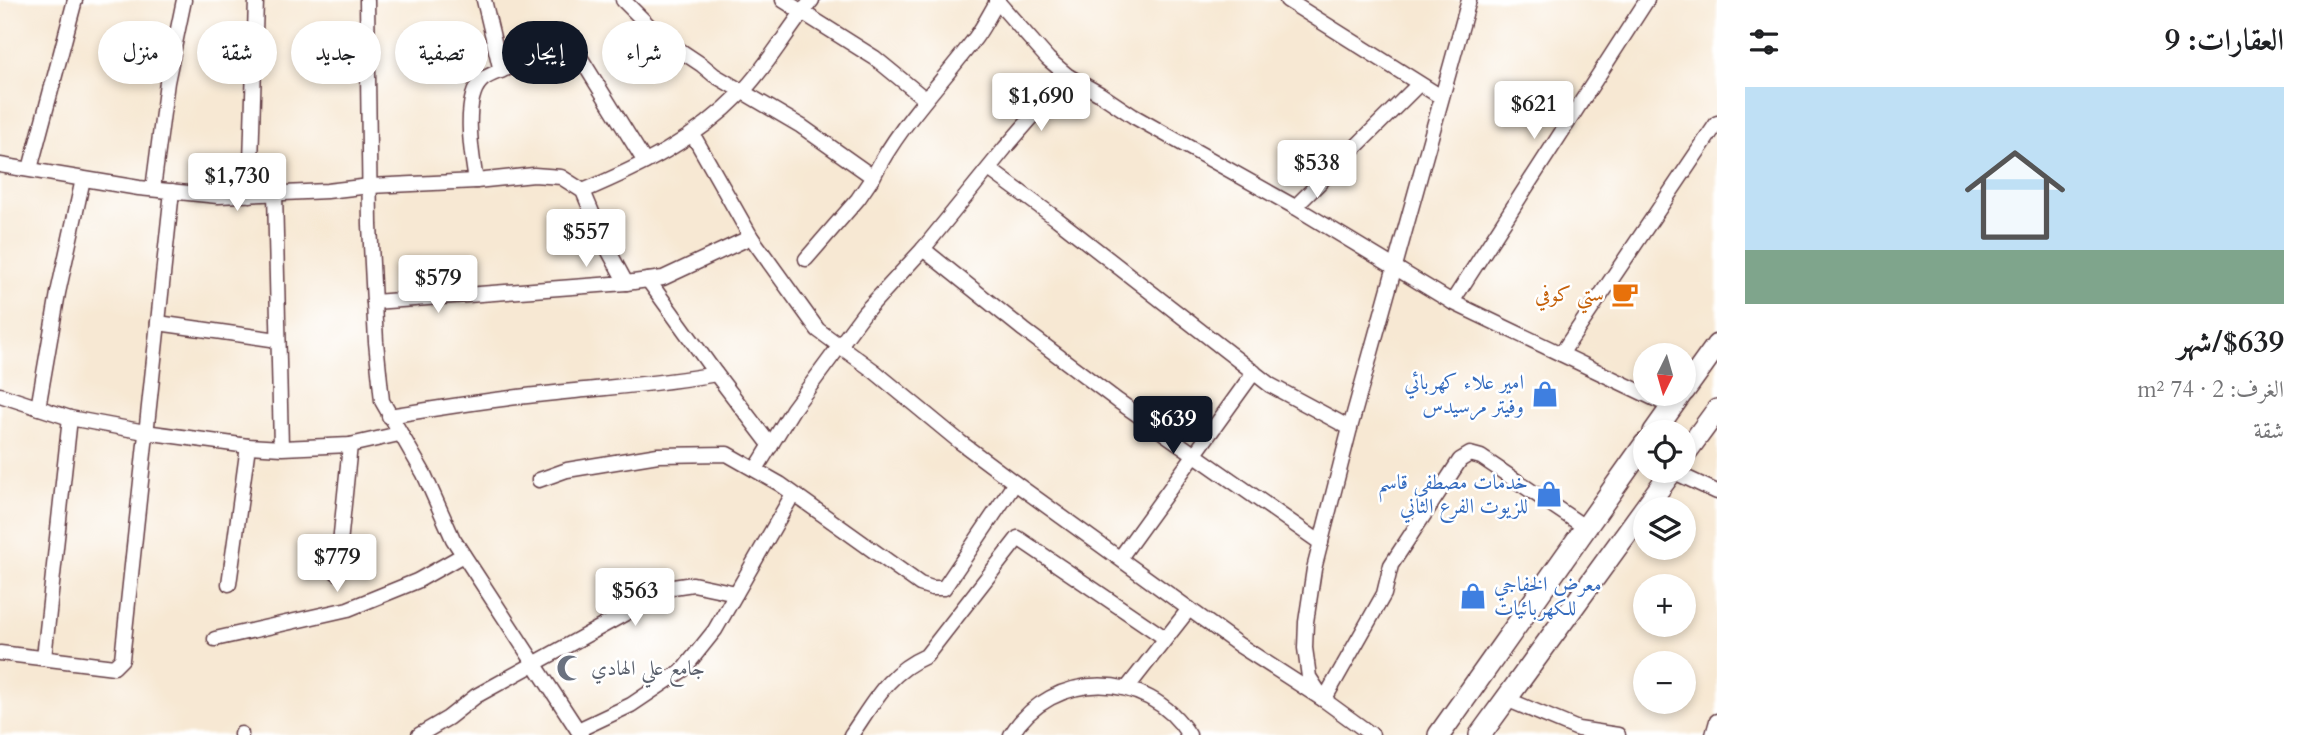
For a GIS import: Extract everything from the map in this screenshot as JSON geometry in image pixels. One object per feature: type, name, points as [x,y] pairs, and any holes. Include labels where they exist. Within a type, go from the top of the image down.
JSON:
[{"type":"highway","points":[[1696,374],[1717,345]]},
{"type":"highway","points":[[1696,439],[1717,410]]},
{"type":"highway","points":[[1439,735],[1633,461]]},
{"type":"highway","points":[[1486,732],[1506,699],[1663,483]]},
{"type":"street","points":[[30,169],[75,0]]},
{"type":"street","points":[[153,189],[167,82],[184,0]]},
{"type":"street","points":[[250,194],[256,0]]},
{"type":"street","points":[[367,0],[374,302],[382,401],[424,474],[453,539],[580,733],[631,705],[683,670],[715,630],[793,494]]},
{"type":"street","points":[[484,0],[501,71]]},
{"type":"street","points":[[623,0],[660,37],[742,92],[802,126],[873,177]]},
{"type":"street","points":[[783,0],[875,58],[925,99]]},
{"type":"street","points":[[583,191],[694,135],[742,92],[812,0]]},
{"type":"street","points":[[806,260],[858,199],[925,99],[978,35],[997,0],[1048,59],[1068,76],[1133,116],[1295,207],[1452,302],[1561,354],[1633,380]]},
{"type":"street","points":[[1287,0],[1441,97]]},
{"type":"street","points":[[1324,700],[1309,677],[1305,648],[1309,598],[1350,428],[1469,0]]},
{"type":"street","points":[[1452,302],[1647,0]]},
{"type":"street","points":[[476,181],[470,101],[479,82],[489,75],[557,53],[567,52],[580,57],[645,162]]},
{"type":"street","points":[[756,468],[793,409],[864,313],[923,249],[1068,76]]},
{"type":"street","points":[[1295,207],[1419,84]]},
{"type":"street","points":[[1561,354],[1717,123]]},
{"type":"street","points":[[694,135],[751,237],[818,330],[1015,483],[1189,609],[1372,735]]},
{"type":"street","points":[[0,165],[153,189],[218,196],[476,181],[534,175],[561,177],[583,191],[602,239],[626,283]]},
{"type":"street","points":[[989,169],[1058,219],[1270,385],[1350,428]]},
{"type":"street","points":[[38,408],[58,293],[83,179]]},
{"type":"street","points":[[0,653],[114,667],[122,659],[172,191]]},
{"type":"street","points":[[275,193],[281,447]]},
{"type":"street","points":[[374,302],[663,278],[751,237]]},
{"type":"street","points":[[923,249],[1071,366],[1321,543]]},
{"type":"street","points":[[648,280],[771,446]]},
{"type":"street","points":[[158,323],[278,340]]},
{"type":"street","points":[[1120,558],[1254,372]]},
{"type":"street","points":[[389,416],[457,405],[639,386],[716,374]]},
{"type":"street","points":[[0,396],[70,418],[145,432],[248,446],[350,445],[399,434]]},
{"type":"street","points":[[44,658],[70,418]]},
{"type":"street","points":[[337,573],[350,445]]},
{"type":"street","points":[[229,584],[248,446]]},
{"type":"street","points":[[539,480],[567,470],[658,455],[727,454],[756,468],[920,584],[932,588],[944,588],[1015,483]]},
{"type":"street","points":[[1324,700],[1384,594],[1391,565],[1460,460],[1470,454],[1481,457],[1586,528]]},
{"type":"street","points":[[1696,482],[1717,492]]},
{"type":"street","points":[[851,735],[888,682],[907,664],[926,656],[1018,538],[1165,638]]},
{"type":"street","points":[[215,639],[348,610],[417,582],[463,555]]},
{"type":"street","points":[[419,735],[448,718],[476,696],[673,587],[693,584],[736,593]]},
{"type":"street","points":[[1128,688],[1189,609]]},
{"type":"street","points":[[1011,735],[1033,709],[1060,692],[1089,685],[1128,688],[1149,697],[1174,715],[1189,735]]},
{"type":"street","points":[[1506,699],[1578,729],[1618,735]]},
{"type":"street","points":[[1713,735],[1717,720]]},
{"type":"place","name":"ستي كوفي","points":[[1625,294]]},
{"type":"place","name":"امير علاء كهربائي وفيتر مرسيدس","points":[[1545,394]]},
{"type":"place","name":"خدمات مصطفى قاسم للزيوت الفرع الثاني","points":[[1549,494]]},
{"type":"place","name":"معرض الخفاجي للكهربائيات","points":[[1473,596]]},
{"type":"place","name":"جامع علي الهادي","points":[[570,668]]}]
